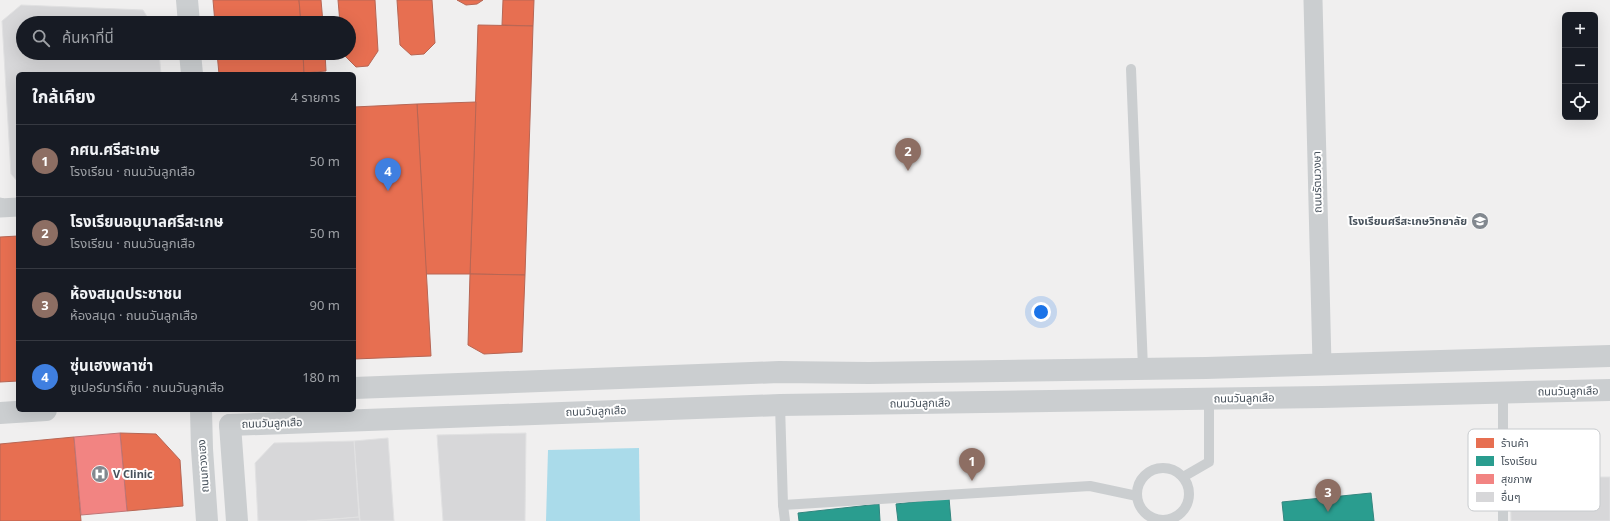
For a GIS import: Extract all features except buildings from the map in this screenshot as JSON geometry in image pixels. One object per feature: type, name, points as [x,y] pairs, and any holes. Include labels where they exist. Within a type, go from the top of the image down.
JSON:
[{"type":"street","points":[[187,0],[188,16]]},
{"type":"street","name":"ถนนรัตนวงษา","points":[[1313,0],[1322,364]]},
{"type":"street","points":[[191,60],[192,72]]},
{"type":"street","points":[[0,207],[16,207]]},
{"type":"street","points":[[356,388],[779,372],[869,373],[1143,368],[1610,356]]},
{"type":"street","points":[[1322,364],[1322,397]]},
{"type":"street","points":[[779,372],[780,405]]},
{"type":"street","name":"ถนนวันลูกเสือ","points":[[230,425],[780,405],[1322,397],[1610,390]]},
{"type":"street","points":[[0,413],[16,412]]},
{"type":"street","name":"ถนนกวงเฮง","points":[[201,412],[207,521]]},
{"type":"street","points":[[216,412],[230,425],[237,521]]},
{"type":"lane","points":[[1131,69],[1143,368]]},
{"type":"lane","points":[[1503,393],[1503,429]]},
{"type":"lane","points":[[1183,477],[1209,462],[1209,398]]},
{"type":"lane","points":[[780,405],[783,505],[785,521]]},
{"type":"lane","points":[[1163,468],[1174,470],[1183,477],[1188,486],[1189,497],[1186,507],[1178,515],[1168,520],[1157,520],[1147,515],[1140,507],[1137,496],[1138,486],[1143,476],[1152,470],[1163,468]]},
{"type":"lane","points":[[783,505],[1090,486],[1137,496]]},
{"type":"water","points":[[639,448],[640,521],[546,521],[548,450]]},
{"type":"place","name":"โรงเรียนอนุบาลศรีสะเกษ","points":[[908,171]]},
{"type":"place","name":"ซุ่นเฮงพลาซ่า","points":[[388,191]]},
{"type":"place","name":"โรงเรียนศรีสะเกษวิทยาลัย","points":[[1480,221]]},
{"type":"place","name":"V Clinic","points":[[100,474]]},
{"type":"place","name":"กศน.ศรีสะเกษ","points":[[972,481]]},
{"type":"place","name":"ห้องสมุดประชาชน","points":[[1328,512]]}]
